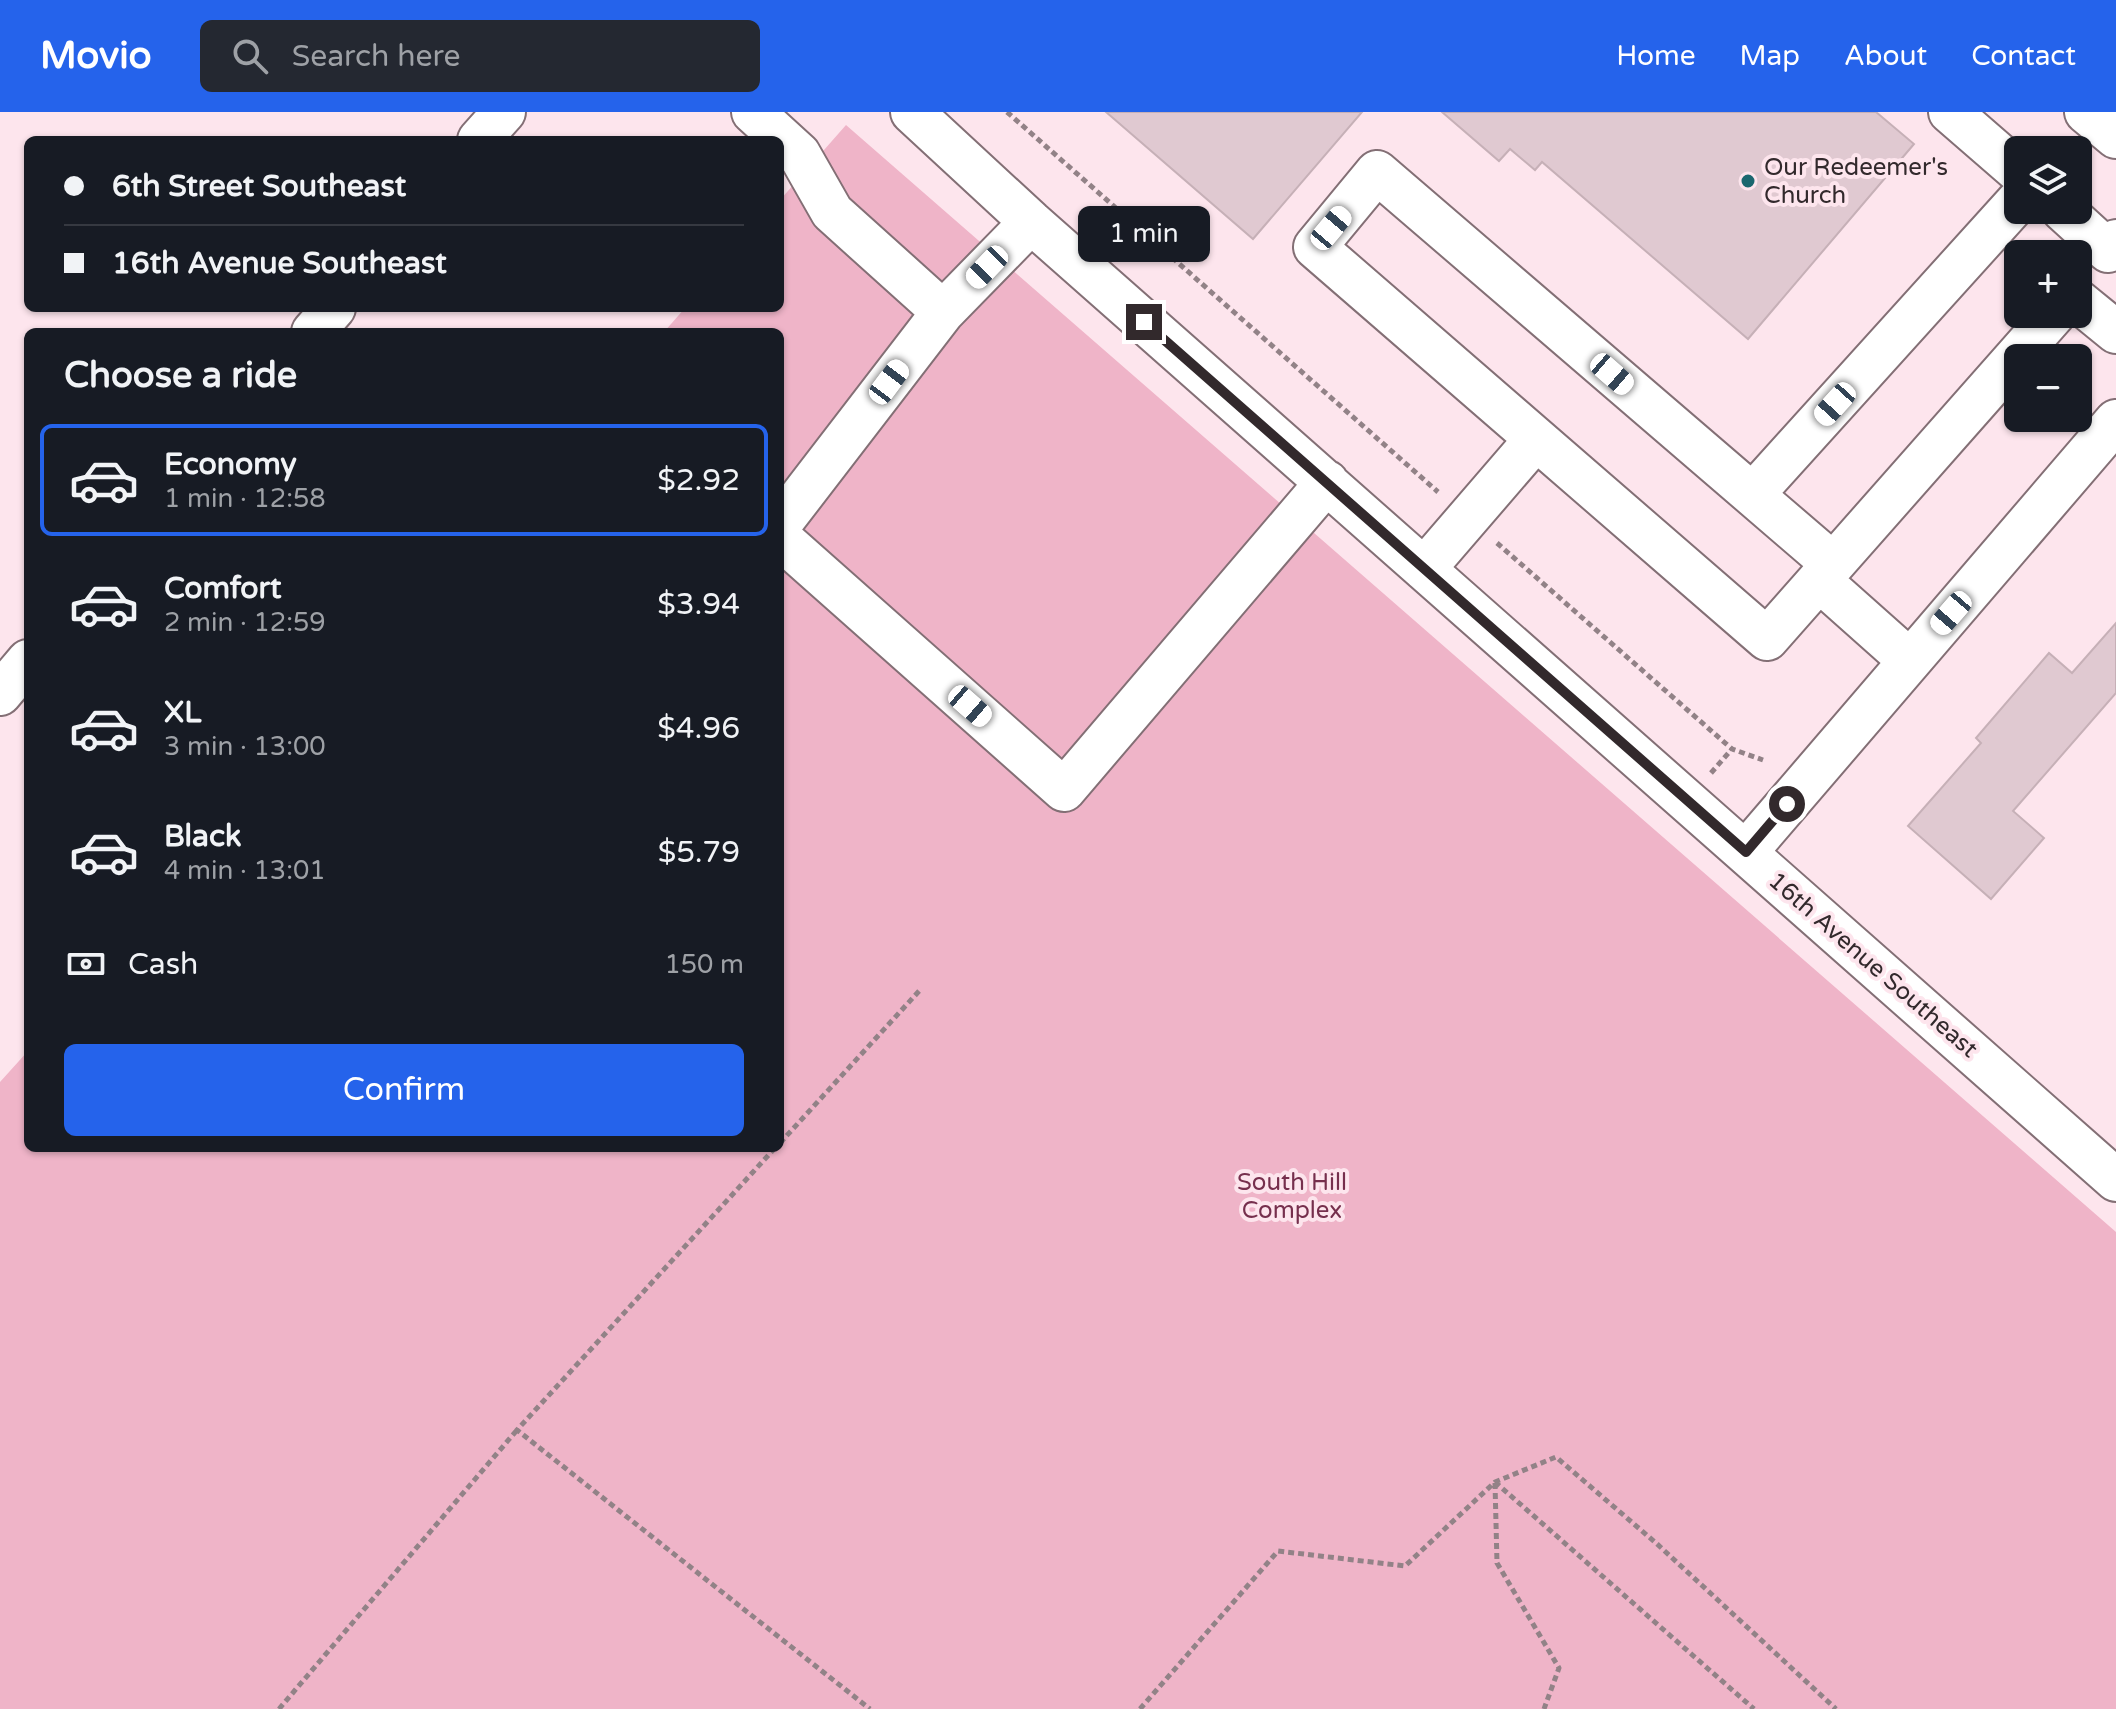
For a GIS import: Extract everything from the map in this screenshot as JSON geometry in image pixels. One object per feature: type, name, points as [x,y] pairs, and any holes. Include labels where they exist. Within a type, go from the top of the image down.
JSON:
[{"type":"street","points":[[483,136],[504,112]]},
{"type":"street","points":[[753,112],[779,136]]},
{"type":"street","points":[[1950,112],[2004,159]]},
{"type":"street","points":[[2086,112],[2116,137]]},
{"type":"street","name":"16th Avenue Southeast","points":[[927,117],[1031,222],[2116,1180]]},
{"type":"street","points":[[784,140],[799,154],[832,212],[943,312]]},
{"type":"street","points":[[1910,661],[1826,572],[1753,494],[1377,172],[1315,247],[1767,639],[1826,572],[2042,328]]},
{"type":"street","points":[[1753,494],[2004,216]]},
{"type":"street","points":[[784,519],[943,312],[1031,222]]},
{"type":"street","points":[[2082,224],[2112,246],[2092,270]]},
{"type":"street","points":[[316,328],[330,312]]},
{"type":"street","points":[[2092,312],[2116,332]]},
{"type":"street","points":[[1746,852],[2116,421]]},
{"type":"street","points":[[1424,569],[1536,439]]},
{"type":"street","points":[[784,542],[1064,790],[1327,482]]},
{"type":"street","points":[[0,694],[24,666]]},
{"type":"path","points":[[1007,112],[1732,749],[1763,760]]},
{"type":"path","points":[[784,1139],[920,990]]},
{"type":"path","points":[[279,1709],[517,1430],[771,1152]]},
{"type":"path","points":[[517,1430],[870,1709]]},
{"type":"path","points":[[1140,1709],[1278,1551],[1405,1566],[1495,1482],[1556,1457],[1656,1543],[1836,1709]]},
{"type":"path","points":[[1495,1482],[1497,1563],[1559,1668],[1544,1709]]},
{"type":"path","points":[[1495,1482],[1754,1709]]},
{"type":"green space","name":"South Hill Complex","points":[[846,125],[2116,1232],[2116,1709],[0,1709],[0,1082],[24,1055],[24,1152],[784,1152],[784,328],[668,328],[682,312],[784,312],[784,195]]},
{"type":"building","points":[[1106,112],[1362,112],[1253,239]]},
{"type":"building","points":[[1442,112],[1876,112],[1914,144],[1748,339],[1542,162],[1535,170],[1510,149],[1499,161]]},
{"type":"building","points":[[2116,623],[2116,693],[2013,811],[2044,838],[1991,899],[1908,826],[1981,743],[1976,738],[2049,653],[2072,673]]},
{"type":"place","name":"Our Redeemer's Church","points":[[1748,181]]},
{"type":"route","points":[[1144,322],[1746,852],[1787,804]]}]
